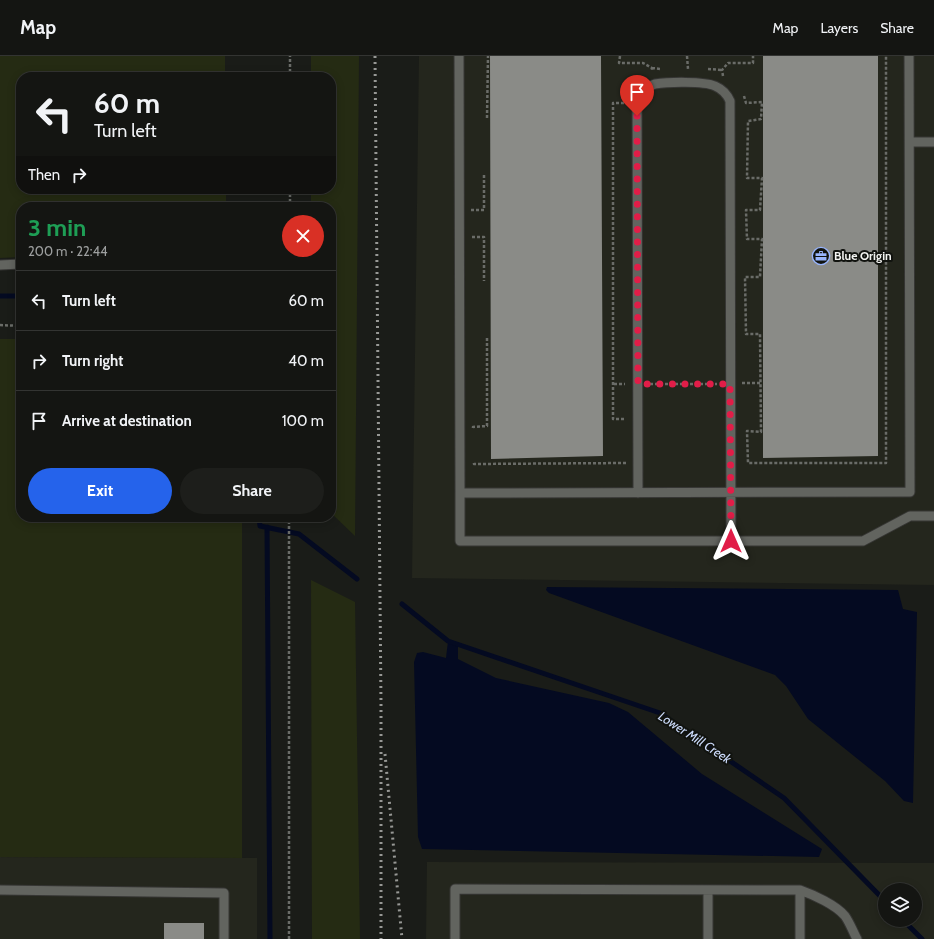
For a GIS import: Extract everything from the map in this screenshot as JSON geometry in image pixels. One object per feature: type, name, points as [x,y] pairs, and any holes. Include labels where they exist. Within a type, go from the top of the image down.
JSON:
[{"type":"lane","points":[[459,56],[460,541],[863,540],[910,516],[934,516]]},
{"type":"lane","points":[[460,493],[910,492],[910,56]]},
{"type":"lane","points":[[638,493],[637,100],[640,90],[656,84],[704,83],[720,89],[728,95],[730,101],[731,541]]},
{"type":"lane","points":[[910,142],[934,142]]},
{"type":"lane","points":[[0,265],[16,264]]},
{"type":"lane","points":[[455,939],[455,889],[800,890],[829,903],[845,916],[855,937]]},
{"type":"lane","points":[[0,890],[224,893],[224,939]]},
{"type":"lane","points":[[708,890],[708,939]]},
{"type":"lane","points":[[800,890],[800,939]]},
{"type":"path","points":[[290,56],[290,72]]},
{"type":"path","points":[[487,118],[488,56]]},
{"type":"path","points":[[620,56],[619,63],[643,63],[652,68],[651,75]]},
{"type":"path","points":[[687,56],[688,69]]},
{"type":"path","points":[[728,80],[723,77],[722,70],[728,63],[753,63],[753,56]]},
{"type":"path","points":[[742,92],[746,103],[762,102],[761,119],[748,121],[747,178],[762,178],[760,210],[746,210],[747,239],[762,239],[760,277],[745,277],[746,334],[760,334],[761,432],[747,431],[748,463],[886,463],[886,56]]},
{"type":"path","points":[[627,102],[613,103],[613,419],[628,419]]},
{"type":"path","points":[[470,217],[470,210],[484,210],[484,174]]},
{"type":"path","points":[[470,230],[470,237],[484,237],[484,281]]},
{"type":"path","points":[[0,325],[16,326]]},
{"type":"path","points":[[473,434],[473,427],[487,426],[487,338]]},
{"type":"path","points":[[614,384],[760,383]]},
{"type":"path","points":[[474,457],[474,464],[627,463],[627,456]]},
{"type":"path","points":[[289,939],[290,522]]},
{"type":"shaded area","points":[[419,56],[934,56],[934,585],[412,578]]},
{"type":"shaded area","points":[[0,857],[257,858],[257,939],[0,939]]},
{"type":"shaded area","points":[[427,862],[934,863],[934,939],[426,939]]},
{"type":"green space","points":[[0,56],[225,56],[225,72],[16,72],[16,194],[226,194],[226,202],[16,202],[16,257],[0,258]]},
{"type":"green space","points":[[311,56],[359,56],[355,536],[336,518],[336,202],[311,202],[311,194],[336,194],[336,72],[311,72]]},
{"type":"green space","points":[[0,339],[16,339],[16,522],[242,522],[242,858],[0,857]]},
{"type":"green space","points":[[311,580],[355,602],[360,939],[312,939]]},
{"type":"water","points":[[547,587],[898,590],[903,609],[917,612],[913,803],[904,801],[885,781],[808,719],[786,686],[775,675],[549,593],[546,590]]},
{"type":"water","points":[[448,641],[458,644],[458,659],[496,678],[609,703],[628,712],[702,774],[822,849],[819,857],[422,849],[418,837],[414,662],[417,653],[423,652],[446,658]]},
{"type":"building","points":[[490,56],[601,56],[603,456],[491,459]]},
{"type":"building","name":"Blue Origin","points":[[763,56],[878,56],[878,456],[763,458]]},
{"type":"building","points":[[164,923],[204,923],[204,939],[164,939]]},
{"type":"waterway","points":[[0,296],[16,296]]},
{"type":"waterway","name":"Lower Mill Creek","points":[[260,522],[260,526],[299,534],[357,579]]},
{"type":"waterway","points":[[267,527],[270,939]]},
{"type":"waterway","name":"Lower Mill Creek","points":[[402,604],[448,641],[660,713],[784,798],[878,894]]},
{"type":"waterway","name":"Lower Mill Creek","points":[[910,927],[922,939]]},
{"type":"railway","points":[[375,56],[381,704],[381,939]]},
{"type":"railway","points":[[385,754],[402,939]]},
{"type":"place","name":"Blue Origin","points":[[821,256]]},
{"type":"route","points":[[637,116],[638,384],[730,384],[731,541]]}]
